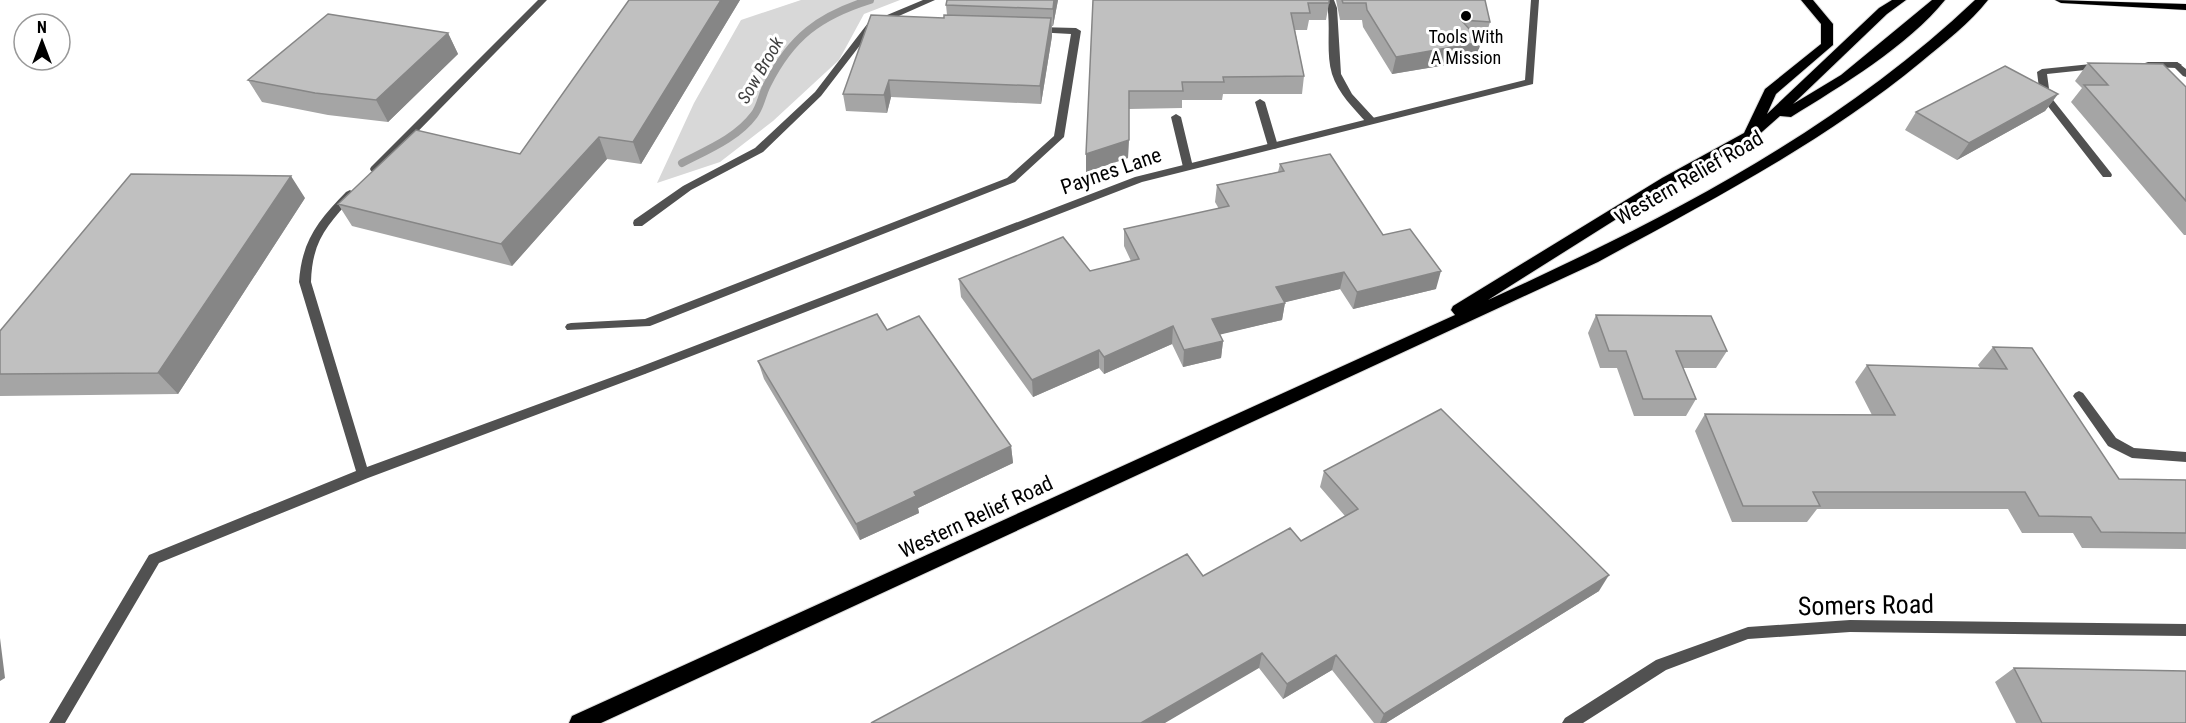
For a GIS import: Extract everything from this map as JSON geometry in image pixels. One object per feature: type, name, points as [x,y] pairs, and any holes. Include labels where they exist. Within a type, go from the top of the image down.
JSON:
[{"type":"highway","points":[[1749,136],[1770,92],[1827,45],[1827,24],[1807,0]]},
{"type":"highway","name":"Western Relief Road","points":[[1392,351],[1667,181],[1749,136],[1883,11],[1900,0]]},
{"type":"highway","points":[[1749,136],[1846,78],[1903,33],[1939,0]]},
{"type":"highway","name":"Western Relief Road","points":[[579,723],[1593,258],[1736,179],[1848,111],[1953,30],[1982,0]]},
{"type":"main road","points":[[2061,0],[2186,7]]},
{"type":"street","points":[[363,474],[305,282],[305,255],[316,232],[360,184],[543,0]]},
{"type":"street","points":[[638,223],[687,188],[759,150],[818,94],[872,25],[931,0]]},
{"type":"street","points":[[1330,0],[1335,16],[1335,69],[1350,98],[1371,122]]},
{"type":"street","name":"Paynes Lane","points":[[57,723],[154,559],[363,474],[1139,179],[1530,82],[1535,0]]},
{"type":"street","points":[[872,25],[907,26]]},
{"type":"street","points":[[572,327],[646,323],[1011,180],[1059,137],[1076,32],[1021,29]]},
{"type":"street","points":[[2141,65],[2177,65],[2186,74]]},
{"type":"street","points":[[2107,175],[2045,96],[2042,72],[2082,66],[2118,66]]},
{"type":"street","points":[[1260,102],[1273,146]]},
{"type":"street","points":[[1176,117],[1188,167]]},
{"type":"street","points":[[2079,396],[2112,442],[2132,453],[2186,457]]},
{"type":"street","name":"Somers Road","points":[[1570,723],[1661,666],[1748,633],[1850,626],[2186,630]]},
{"type":"shaded area","points":[[801,0],[900,0],[864,14],[839,60],[773,121],[720,162],[657,183],[694,103],[741,20]]},
{"type":"building","points":[[629,0],[721,0],[633,142],[599,137],[501,244],[338,204],[416,130],[520,154]]},
{"type":"building","points":[[947,0],[1054,0],[1053,9],[946,5]]},
{"type":"building","points":[[1093,0],[1329,0],[1329,3],[1308,3],[1310,13],[1291,13],[1304,76],[1223,77],[1224,82],[1182,82],[1183,91],[1129,91],[1129,140],[1086,154]]},
{"type":"building","points":[[1342,0],[1485,0],[1490,22],[1461,20],[1481,42],[1396,57],[1367,10],[1366,3],[1343,3]]},
{"type":"building","points":[[328,14],[448,33],[376,100],[315,93],[248,80]]},
{"type":"building","points":[[871,15],[1051,18],[1040,86],[889,80],[884,95],[843,94]]},
{"type":"building","points":[[2088,63],[2163,64],[2186,87],[2186,201],[2084,85],[2108,85]]},
{"type":"building","points":[[2005,66],[2058,94],[1969,143],[1916,112]]},
{"type":"building","points":[[1330,154],[1383,235],[1410,229],[1441,271],[1357,292],[1344,272],[1276,287],[1285,303],[1212,319],[1223,341],[1184,350],[1173,326],[1104,357],[1099,350],[1032,380],[959,279],[1063,237],[1090,271],[1139,259],[1124,229],[1229,206],[1217,185],[1284,171],[1280,164]]},
{"type":"building","points":[[131,174],[291,176],[158,373],[0,374],[0,331]]},
{"type":"building","points":[[877,314],[887,330],[919,316],[1011,446],[914,492],[916,496],[856,524],[758,361]]},
{"type":"building","points":[[1596,315],[1711,316],[1727,351],[1676,351],[1696,399],[1643,399],[1626,351],[1609,351]]},
{"type":"building","points":[[1993,347],[2032,348],[2119,479],[2186,480],[2186,533],[2101,532],[2091,517],[2039,516],[2025,492],[1813,492],[1820,506],[1743,506],[1705,414],[1895,415],[1867,365],[2007,369]]},
{"type":"building","points":[[1441,409],[1609,575],[1384,714],[1336,655],[1287,684],[1262,653],[1141,723],[871,723],[1187,554],[1203,576],[1290,528],[1301,541],[1358,509],[1324,471]]},
{"type":"building","points":[[2014,668],[2186,671],[2186,723],[2042,723]]},
{"type":"waterway","name":"Sow Brook","points":[[682,163],[721,143],[747,123],[760,104],[776,68],[808,30],[836,13],[870,0]]},
{"type":"place","name":"Tools With A Mission","points":[[1466,16]]}]
